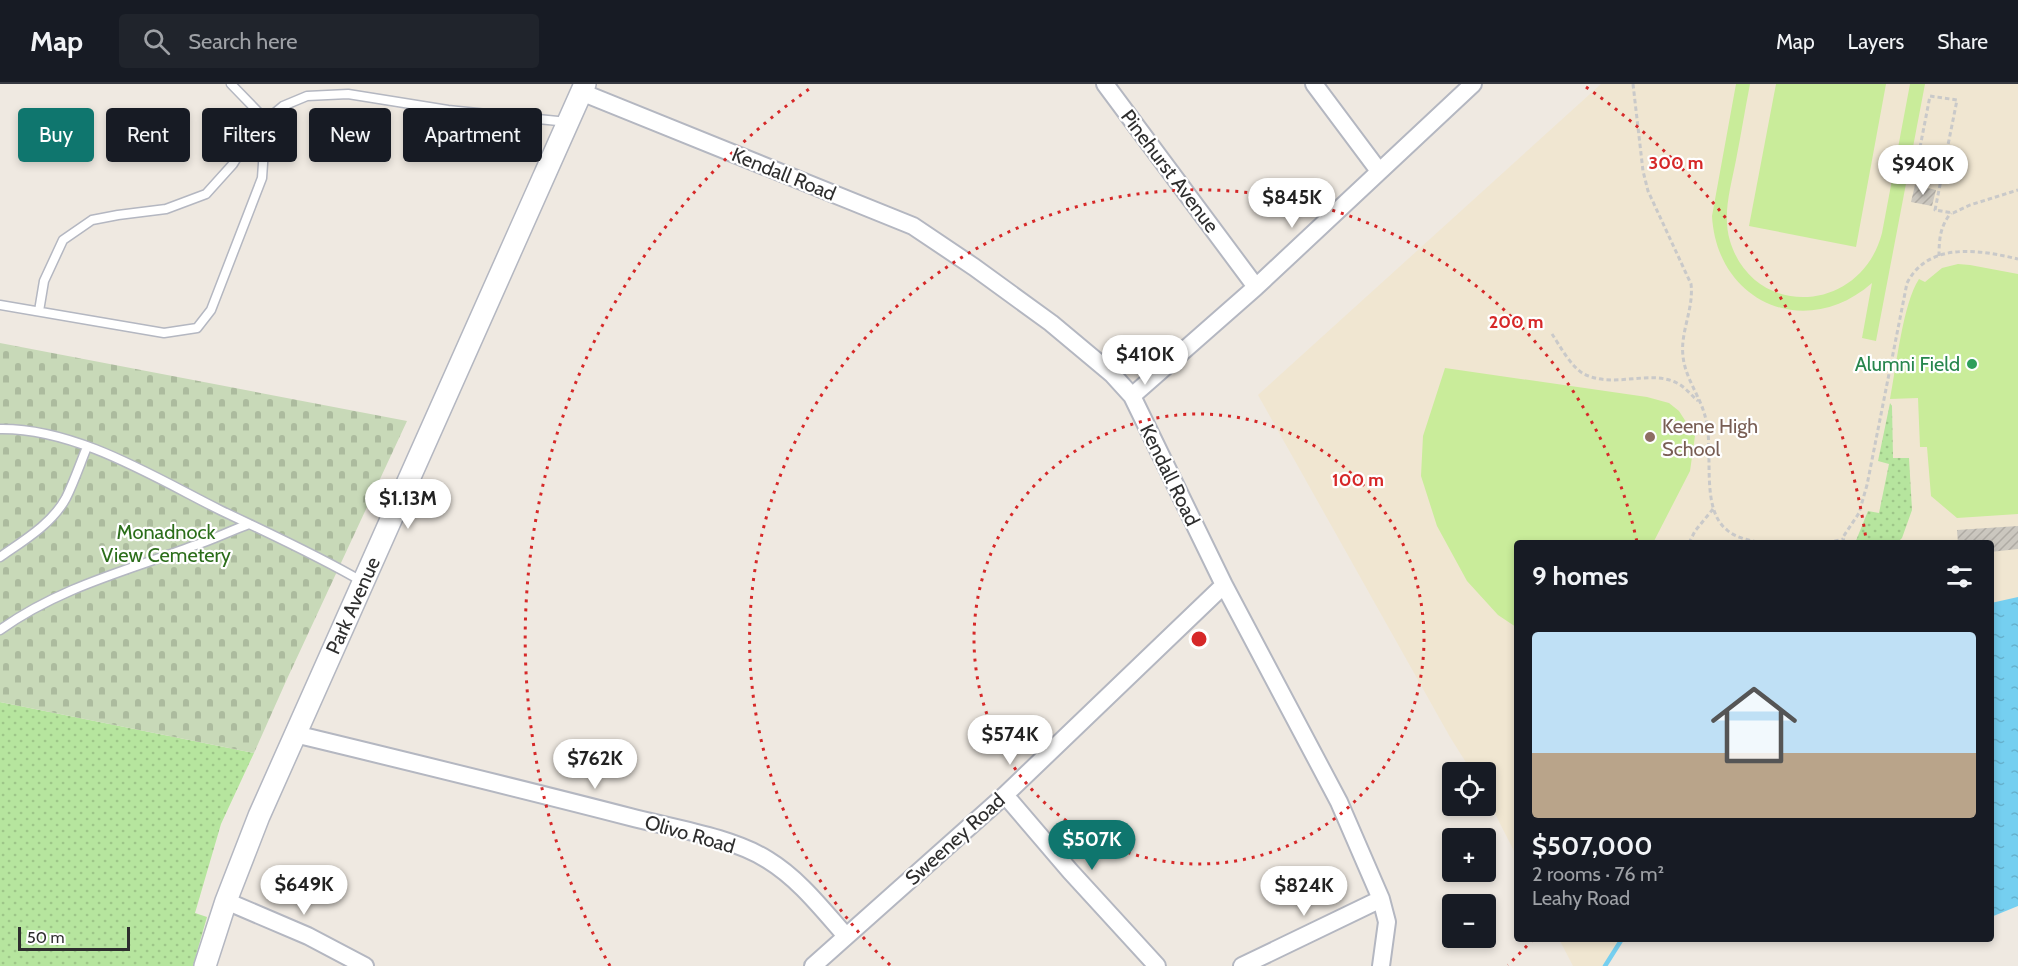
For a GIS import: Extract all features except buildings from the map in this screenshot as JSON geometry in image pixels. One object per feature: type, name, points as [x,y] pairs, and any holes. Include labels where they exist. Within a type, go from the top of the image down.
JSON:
[{"type":"street","name":"Pinehurst Avenue","points":[[1105,84],[1256,287]]},
{"type":"street","points":[[1314,84],[1379,171]]},
{"type":"street","points":[[1131,396],[1256,287],[1473,84]]},
{"type":"street","name":"Park Avenue","points":[[205,966],[226,901],[259,816],[583,88]]},
{"type":"street","name":"Kendall Road","points":[[583,88],[913,226],[1051,323],[1112,375],[1131,396],[1224,585],[1339,802],[1381,898],[1387,922],[1381,966]]},
{"type":"street","name":"Sweeney Road","points":[[813,966],[1005,795],[1224,585]]},
{"type":"street","name":"Olivo Road","points":[[295,734],[577,803],[749,850],[790,876],[846,936]]},
{"type":"street","points":[[1005,795],[1070,871],[1157,966]]},
{"type":"street","points":[[1242,966],[1381,898]]},
{"type":"street","points":[[226,901],[308,936],[365,966]]},
{"type":"lane","points":[[231,84],[254,108]]},
{"type":"lane","points":[[281,108],[307,96],[348,94],[448,110],[568,122]]},
{"type":"lane","points":[[39,311],[44,280],[63,240],[92,220],[166,209],[206,194],[234,162]]},
{"type":"lane","points":[[0,305],[164,333],[196,328],[211,310],[262,178],[263,162]]},
{"type":"lane","points":[[0,429],[16,429],[51,435],[129,464],[363,582]]},
{"type":"lane","points":[[0,557],[56,512],[66,499],[87,447]]},
{"type":"lane","points":[[0,630],[85,583],[195,546],[249,524]]},
{"type":"path","points":[[1633,84],[1643,171],[1648,191],[1691,284],[1692,300],[1683,343],[1683,356],[1708,431],[1710,498],[1720,524],[1748,540]]},
{"type":"path","points":[[1941,178],[1914,173],[1930,96],[1957,100],[1935,210],[1951,213],[2018,190]]},
{"type":"path","points":[[1938,256],[1942,228],[1951,213]]},
{"type":"path","points":[[1844,540],[1859,513],[1868,485],[1910,277],[1924,264],[1938,256],[1957,250],[2018,259]]},
{"type":"path","points":[[1552,334],[1583,374],[1616,381],[1660,378],[1676,382],[1701,405]]},
{"type":"path","points":[[1690,540],[1713,509]]},
{"type":"shaded area","name":"Keene High School","points":[[1601,84],[2018,84],[2018,610],[1994,615],[1994,540],[1514,540],[1514,851],[1496,816],[1496,762],[1466,762],[1258,395]]},
{"type":"shaded area","points":[[1561,942],[1620,942],[1603,966],[1573,966]]},
{"type":"green space","points":[[1736,84],[1750,84],[1728,200],[1727,221],[1730,241],[1743,267],[1761,284],[1783,295],[1807,297],[1831,292],[1853,280],[1870,260],[1882,233],[1910,84],[1925,84],[1876,341],[1862,338],[1872,283],[1846,300],[1820,309],[1794,310],[1769,304],[1747,291],[1730,271],[1718,246],[1712,216]]},
{"type":"green space","points":[[1776,84],[1886,84],[1856,247],[1749,226]]},
{"type":"green space","name":"Alumni Field","points":[[1958,264],[2018,274],[2018,514],[1957,518],[1931,496],[1927,447],[1920,447],[1918,398],[1890,399],[1904,319],[1913,290],[1919,279],[1925,282],[1942,268]]},
{"type":"green space","name":"Monadnock View Cemetery","points":[[0,343],[407,421],[254,753],[0,702]]},
{"type":"green space","points":[[1445,368],[1647,397],[1669,403],[1679,411],[1695,436],[1690,471],[1655,540],[1514,540],[1514,626],[1498,615],[1467,581],[1437,526],[1421,476],[1423,436]]},
{"type":"green space","points":[[1890,403],[1892,406],[1893,458],[1909,458],[1912,510],[1900,540],[1856,540],[1868,511],[1879,513],[1889,464],[1878,461]]},
{"type":"green space","points":[[0,702],[254,753],[221,824],[195,913],[207,917],[193,966],[0,966]]},
{"type":"water","points":[[2018,597],[2018,906],[1994,916],[1994,602]]},
{"type":"waterway","points":[[1605,966],[1620,942]]},
{"type":"place","name":"Alumni Field","points":[[1972,364]]},
{"type":"place","name":"Keene High School","points":[[1650,437]]}]
